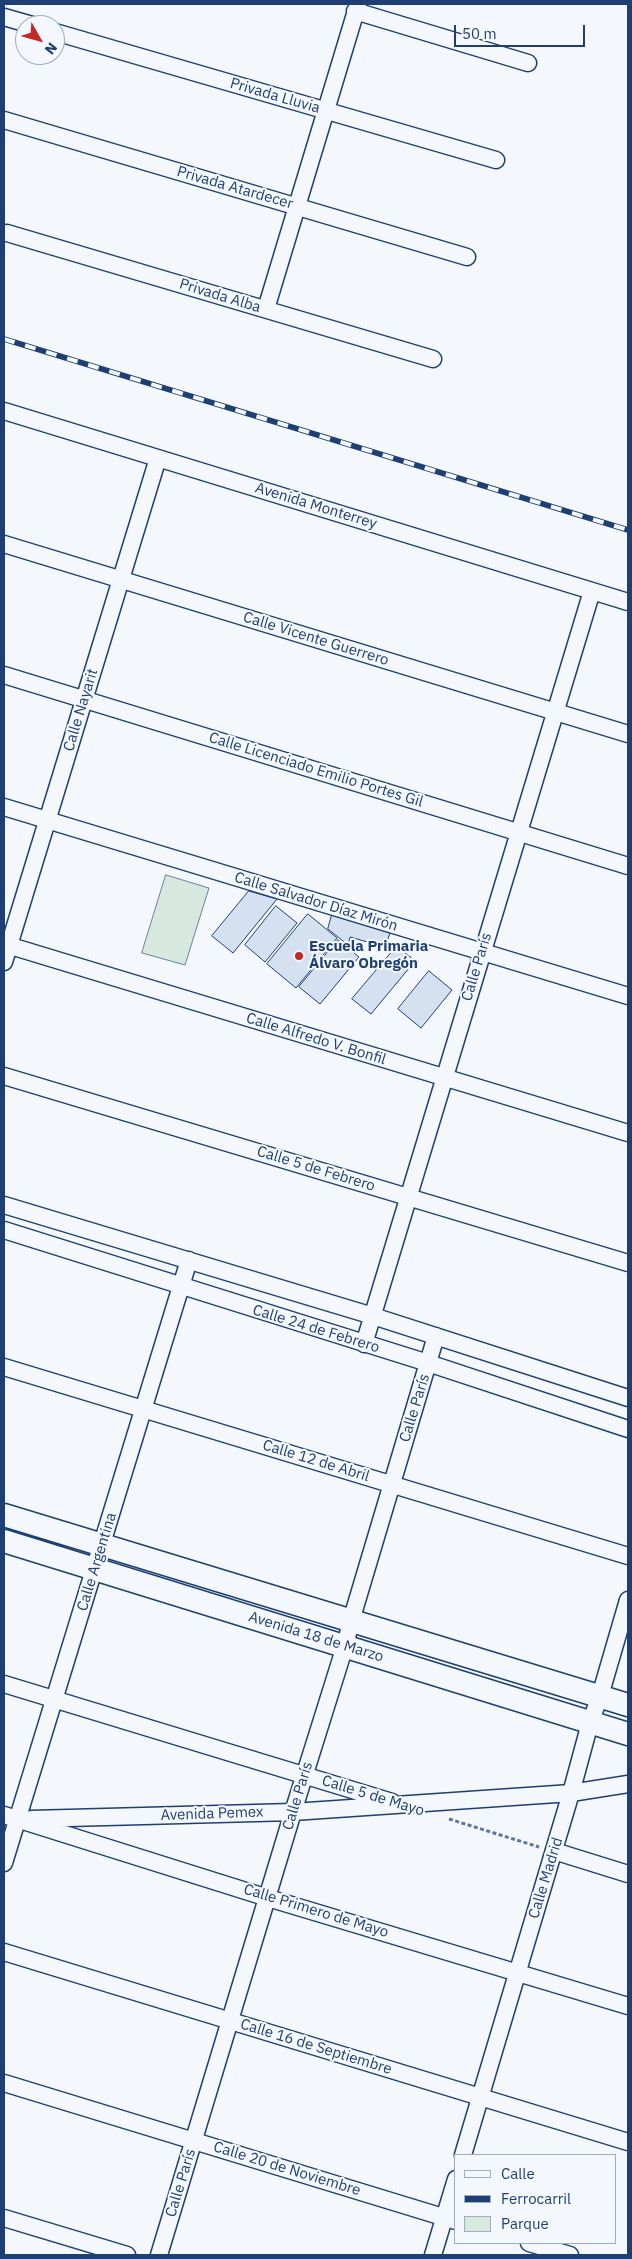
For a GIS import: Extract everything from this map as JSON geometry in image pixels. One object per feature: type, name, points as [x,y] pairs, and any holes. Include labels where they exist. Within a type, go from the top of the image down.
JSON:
[{"type":"street","points":[[266,309],[356,7],[528,63]]},
{"type":"street","name":"Privada Lluvia","points":[[65,35],[496,160]]},
{"type":"street","name":"Privada Atardecer","points":[[4,120],[467,257]]},
{"type":"street","name":"Privada Alba","points":[[7,233],[433,359]]},
{"type":"street","name":"Avenida Monterrey","points":[[4,410],[628,602]]},
{"type":"street","name":"Calle Nayarit","points":[[4,962],[6,945],[47,820],[158,458]]},
{"type":"street","name":"Calle Vicente Guerrero","points":[[4,544],[628,734]]},
{"type":"street","name":"Calle París","points":[[364,1344],[592,591]]},
{"type":"street","name":"Calle Licenciado Emilio Portes Gil","points":[[4,676],[628,866]]},
{"type":"street","name":"Calle Salvador Díaz Mirón","points":[[4,807],[628,996]]},
{"type":"street","name":"Calle Alfredo V. Bonfil","points":[[6,945],[628,1133]]},
{"type":"street","name":"Calle 5 de Febrero","points":[[4,1076],[628,1263]]},
{"type":"street","name":"Calle 24 de Febrero","points":[[4,1205],[373,1316],[628,1398]]},
{"type":"street","name":"Calle 24 de Febrero","points":[[4,1230],[428,1363],[628,1429]]},
{"type":"street","name":"Calle Argentina","points":[[4,1863],[8,1818],[54,1699],[95,1569],[179,1286],[189,1260]]},
{"type":"street","name":"Calle París","points":[[159,2255],[304,1775],[345,1646],[351,1620],[436,1336]]},
{"type":"street","name":"Calle 12 de Abril","points":[[4,1367],[628,1556]]},
{"type":"street","name":"Avenida 18 de Marzo","points":[[4,1515],[628,1705]]},
{"type":"street","name":"Avenida 18 de Marzo","points":[[4,1541],[628,1734]]},
{"type":"street","name":"Calle Madrid","points":[[463,2154],[628,1600]]},
{"type":"street","name":"Calle 5 de Mayo","points":[[4,1684],[401,1804]]},
{"type":"street","name":"Avenida Pemex","points":[[8,1818],[293,1812],[572,1793],[628,1784]]},
{"type":"street","name":"Calle Primero de Mayo","points":[[8,1818],[628,2006]]},
{"type":"street","points":[[554,1851],[628,1874]]},
{"type":"street","name":"Calle 16 de Septiembre","points":[[4,1952],[628,2142]]},
{"type":"street","name":"Calle 20 de Noviembre","points":[[4,2083],[450,2219]]},
{"type":"street","points":[[433,2255],[450,2219],[454,2192]]},
{"type":"street","points":[[4,2218],[127,2255]]},
{"type":"street","points":[[532,2244],[570,2255]]},
{"type":"path","name":"Calle 5 de Mayo","points":[[439,1816],[554,1851]]},
{"type":"green space","points":[[166,875],[209,888],[185,965],[142,953]]},
{"type":"building","points":[[249,891],[277,899],[233,953],[212,936]]},
{"type":"building","points":[[276,906],[297,923],[265,962],[245,945]]},
{"type":"building","points":[[308,914],[337,938],[296,988],[267,964]]},
{"type":"building","points":[[332,915],[390,933],[385,947],[350,937],[348,945],[328,929]]},
{"type":"building","points":[[338,940],[359,957],[320,1004],[299,987]]},
{"type":"building","points":[[397,946],[415,961],[371,1014],[352,999]]},
{"type":"building","points":[[429,971],[452,990],[421,1028],[398,1009]]},
{"type":"railway","points":[[4,339],[628,530]]},
{"type":"place","name":"Escuela Primaria Álvaro Obregón","points":[[299,956]]}]
